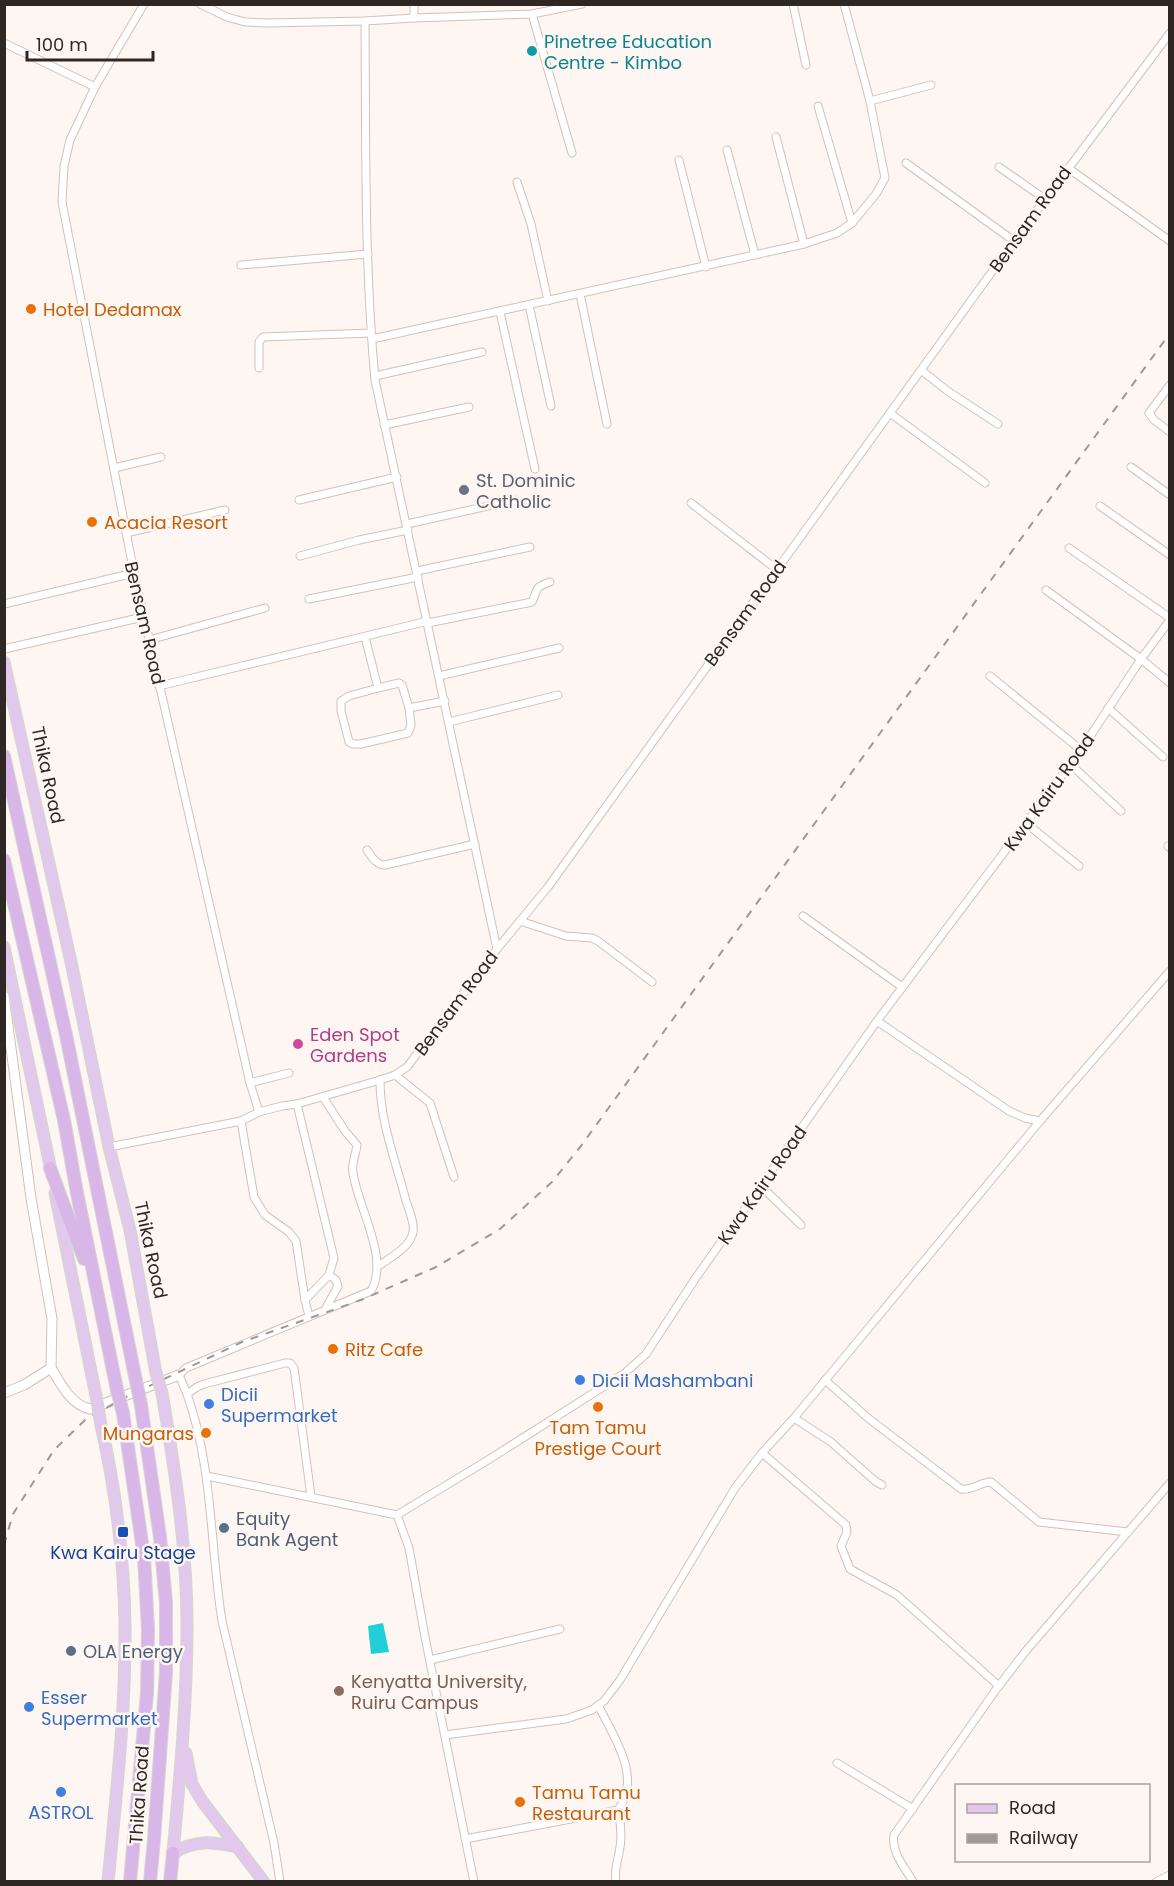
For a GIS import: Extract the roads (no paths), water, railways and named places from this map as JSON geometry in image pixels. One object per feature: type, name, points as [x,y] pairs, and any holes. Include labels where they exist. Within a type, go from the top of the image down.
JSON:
[{"type":"highway","name":"Thika Road","points":[[4,756],[66,1035],[141,1405],[160,1537],[166,1603],[166,1672],[150,1881]]},
{"type":"highway","name":"Thika Road","points":[[4,861],[64,1120],[123,1413],[144,1557],[148,1629],[147,1693],[130,1881]]},
{"type":"highway","points":[[50,1168],[98,1297]]},
{"type":"highway","points":[[170,1881],[173,1853]]},
{"type":"main road","name":"Thika Road","points":[[4,662],[109,1147],[130,1230],[176,1478],[186,1588],[186,1693],[173,1853]]},
{"type":"main road","name":"Thika Road","points":[[4,947],[96,1396],[118,1520],[125,1625],[121,1750],[108,1881]]},
{"type":"main road","points":[[183,1741],[192,1784],[202,1801],[264,1881]]},
{"type":"main road","points":[[173,1853],[200,1842],[238,1847]]},
{"type":"street","name":"Bensam Road","points":[[144,4],[95,87],[70,140],[64,166],[62,202],[143,617],[250,1083],[259,1112],[297,1104],[380,1080],[395,1075],[407,1067],[497,949],[555,878],[1014,241],[1170,33]]},
{"type":"street","points":[[200,4],[227,17],[245,22],[365,21],[532,14],[582,4]]},
{"type":"street","points":[[414,4],[414,18]]},
{"type":"street","points":[[793,4],[806,65]]},
{"type":"street","points":[[259,368],[259,342],[263,337],[371,336],[500,312],[706,267],[804,244],[837,233],[852,223],[876,194],[885,178],[870,101],[844,4]]},
{"type":"street","points":[[532,14],[572,153]]},
{"type":"street","points":[[365,21],[368,254],[375,376],[497,949]]},
{"type":"street","points":[[4,43],[95,87]]},
{"type":"street","points":[[870,101],[931,85]]},
{"type":"street","points":[[818,106],[852,223]]},
{"type":"street","points":[[776,137],[804,244]]},
{"type":"street","points":[[727,150],[755,255]]},
{"type":"street","points":[[679,160],[706,267]]},
{"type":"street","points":[[906,163],[1014,241]]},
{"type":"street","points":[[999,167],[1045,199]]},
{"type":"street","points":[[1068,168],[1170,241]]},
{"type":"street","points":[[517,182],[531,224],[548,301]]},
{"type":"street","points":[[241,265],[368,254]]},
{"type":"street","points":[[579,294],[607,424]]},
{"type":"street","points":[[529,305],[551,406]]},
{"type":"street","points":[[500,312],[535,469]]},
{"type":"street","points":[[375,376],[482,352]]},
{"type":"street","points":[[921,370],[949,392],[998,424]]},
{"type":"street","points":[[1170,385],[1149,413],[1154,420],[1170,432]]},
{"type":"street","points":[[384,425],[469,408]]},
{"type":"street","points":[[890,413],[985,483]]},
{"type":"street","points":[[114,468],[161,457]]},
{"type":"street","points":[[1131,467],[1170,495]]},
{"type":"street","points":[[299,500],[397,477]]},
{"type":"street","points":[[300,556],[515,500]]},
{"type":"street","points":[[691,503],[776,569]]},
{"type":"street","points":[[1100,506],[1170,555]]},
{"type":"street","points":[[126,533],[225,510]]},
{"type":"street","points":[[309,599],[530,547]]},
{"type":"street","points":[[1069,548],[1170,619]]},
{"type":"street","points":[[4,604],[134,573]]},
{"type":"street","points":[[159,686],[428,622],[532,602],[536,589],[550,582]]},
{"type":"street","points":[[1046,590],[1141,659],[1170,683]]},
{"type":"street","points":[[149,640],[265,608]]},
{"type":"street","points":[[4,649],[143,617]]},
{"type":"street","name":"Kwa Kairu Road","points":[[397,1515],[625,1373],[646,1354],[695,1280],[877,1021],[1081,750],[1170,619]]},
{"type":"street","points":[[365,637],[378,688]]},
{"type":"street","points":[[439,676],[559,648]]},
{"type":"street","points":[[990,676],[1081,750]]},
{"type":"street","points":[[399,683],[402,685],[409,708],[411,724],[408,733],[353,744],[349,742],[340,706],[341,701],[378,688],[399,683]]},
{"type":"street","points":[[449,722],[558,695]]},
{"type":"street","points":[[409,708],[445,701]]},
{"type":"street","points":[[1108,708],[1163,757]]},
{"type":"street","points":[[1070,764],[1121,811]]},
{"type":"street","points":[[1027,824],[1079,866]]},
{"type":"street","points":[[367,850],[375,861],[380,865],[385,865],[475,844]]},
{"type":"street","points":[[803,916],[902,987]]},
{"type":"street","points":[[520,921],[566,936],[592,938],[652,982]]},
{"type":"street","points":[[446,1735],[566,1719],[592,1710],[604,1701],[620,1680],[735,1488],[762,1453],[794,1418],[1040,1121],[1170,971]]},
{"type":"street","points":[[4,996],[31,1198],[52,1319],[51,1368],[73,1399],[81,1406],[90,1409],[179,1375],[186,1368],[371,1292],[376,1278],[377,1258],[352,1171],[357,1145],[323,1097]]},
{"type":"street","points":[[877,1021],[1010,1111],[1025,1118],[1040,1121]]},
{"type":"street","points":[[250,1083],[289,1073]]},
{"type":"street","points":[[395,1075],[430,1103],[454,1177]]},
{"type":"street","points":[[377,1267],[404,1246],[414,1232],[403,1186],[386,1132],[380,1080]]},
{"type":"street","points":[[297,1104],[334,1258],[329,1275],[304,1300]]},
{"type":"street","points":[[109,1147],[241,1121],[259,1112]]},
{"type":"street","points":[[241,1121],[254,1197],[265,1215],[289,1232],[296,1241],[304,1300],[309,1317]]},
{"type":"street","points":[[761,1186],[801,1225]]},
{"type":"street","points":[[325,1310],[338,1286],[336,1280],[329,1275]]},
{"type":"street","points":[[187,1394],[204,1384],[290,1363],[294,1368],[311,1496]]},
{"type":"street","points":[[4,1393],[24,1385],[51,1368]]},
{"type":"street","points":[[179,1375],[191,1406],[207,1476],[216,1584],[222,1622],[274,1843],[280,1881]]},
{"type":"street","points":[[825,1380],[868,1418],[961,1489],[968,1490],[984,1482],[991,1482],[1040,1522],[1128,1532]]},
{"type":"street","points":[[794,1418],[831,1443],[874,1481],[882,1485]]},
{"type":"street","points":[[762,1453],[846,1525],[847,1532],[841,1546],[850,1569],[897,1595],[999,1686]]},
{"type":"street","points":[[207,1476],[397,1515],[409,1548],[474,1881]]},
{"type":"street","points":[[913,1881],[897,1855],[893,1845],[894,1835],[1025,1652],[1170,1483]]},
{"type":"street","points":[[430,1660],[560,1629]]},
{"type":"street","points":[[598,1706],[617,1741],[628,1775],[625,1795],[618,1810],[621,1824],[620,1852],[614,1870],[616,1881]]},
{"type":"street","points":[[837,1763],[912,1809]]},
{"type":"street","points":[[465,1839],[618,1810]]},
{"type":"street","points":[[1156,1881],[1170,1875]]},
{"type":"water","points":[[383,1623],[389,1652],[371,1654],[368,1626]]},
{"type":"railway","points":[[4,1545],[13,1514],[54,1450],[85,1420],[120,1400],[242,1342],[361,1300],[436,1267],[500,1229],[552,1182],[581,1146],[1170,333]]},
{"type":"place","name":"Pinetree Education Centre - Kimbo","points":[[532,51]]},
{"type":"place","name":"Hotel Dedamax","points":[[31,309]]},
{"type":"place","name":"St. Dominic Catholic","points":[[464,490]]},
{"type":"place","name":"Acacia Resort","points":[[92,522]]},
{"type":"place","name":"Eden Spot Gardens","points":[[298,1044]]},
{"type":"place","name":"Ritz Cafe","points":[[333,1349]]},
{"type":"place","name":"Dicii Mashambani","points":[[580,1380]]},
{"type":"place","name":"Dicii Supermarket","points":[[209,1404]]},
{"type":"place","name":"Tam Tamu Prestige Court","points":[[598,1407]]},
{"type":"place","name":"Mungaras","points":[[206,1433]]},
{"type":"place","name":"Equity Bank Agent","points":[[224,1528]]},
{"type":"place","name":"Kwa Kairu Stage","points":[[123,1532]]},
{"type":"place","name":"OLA Energy","points":[[71,1651]]},
{"type":"place","name":"Kenyatta University, Ruiru Campus","points":[[339,1691]]},
{"type":"place","name":"Esser Supermarket","points":[[29,1707]]},
{"type":"place","name":"ASTROL","points":[[61,1792]]},
{"type":"place","name":"Tamu Tamu Restaurant","points":[[520,1802]]}]
